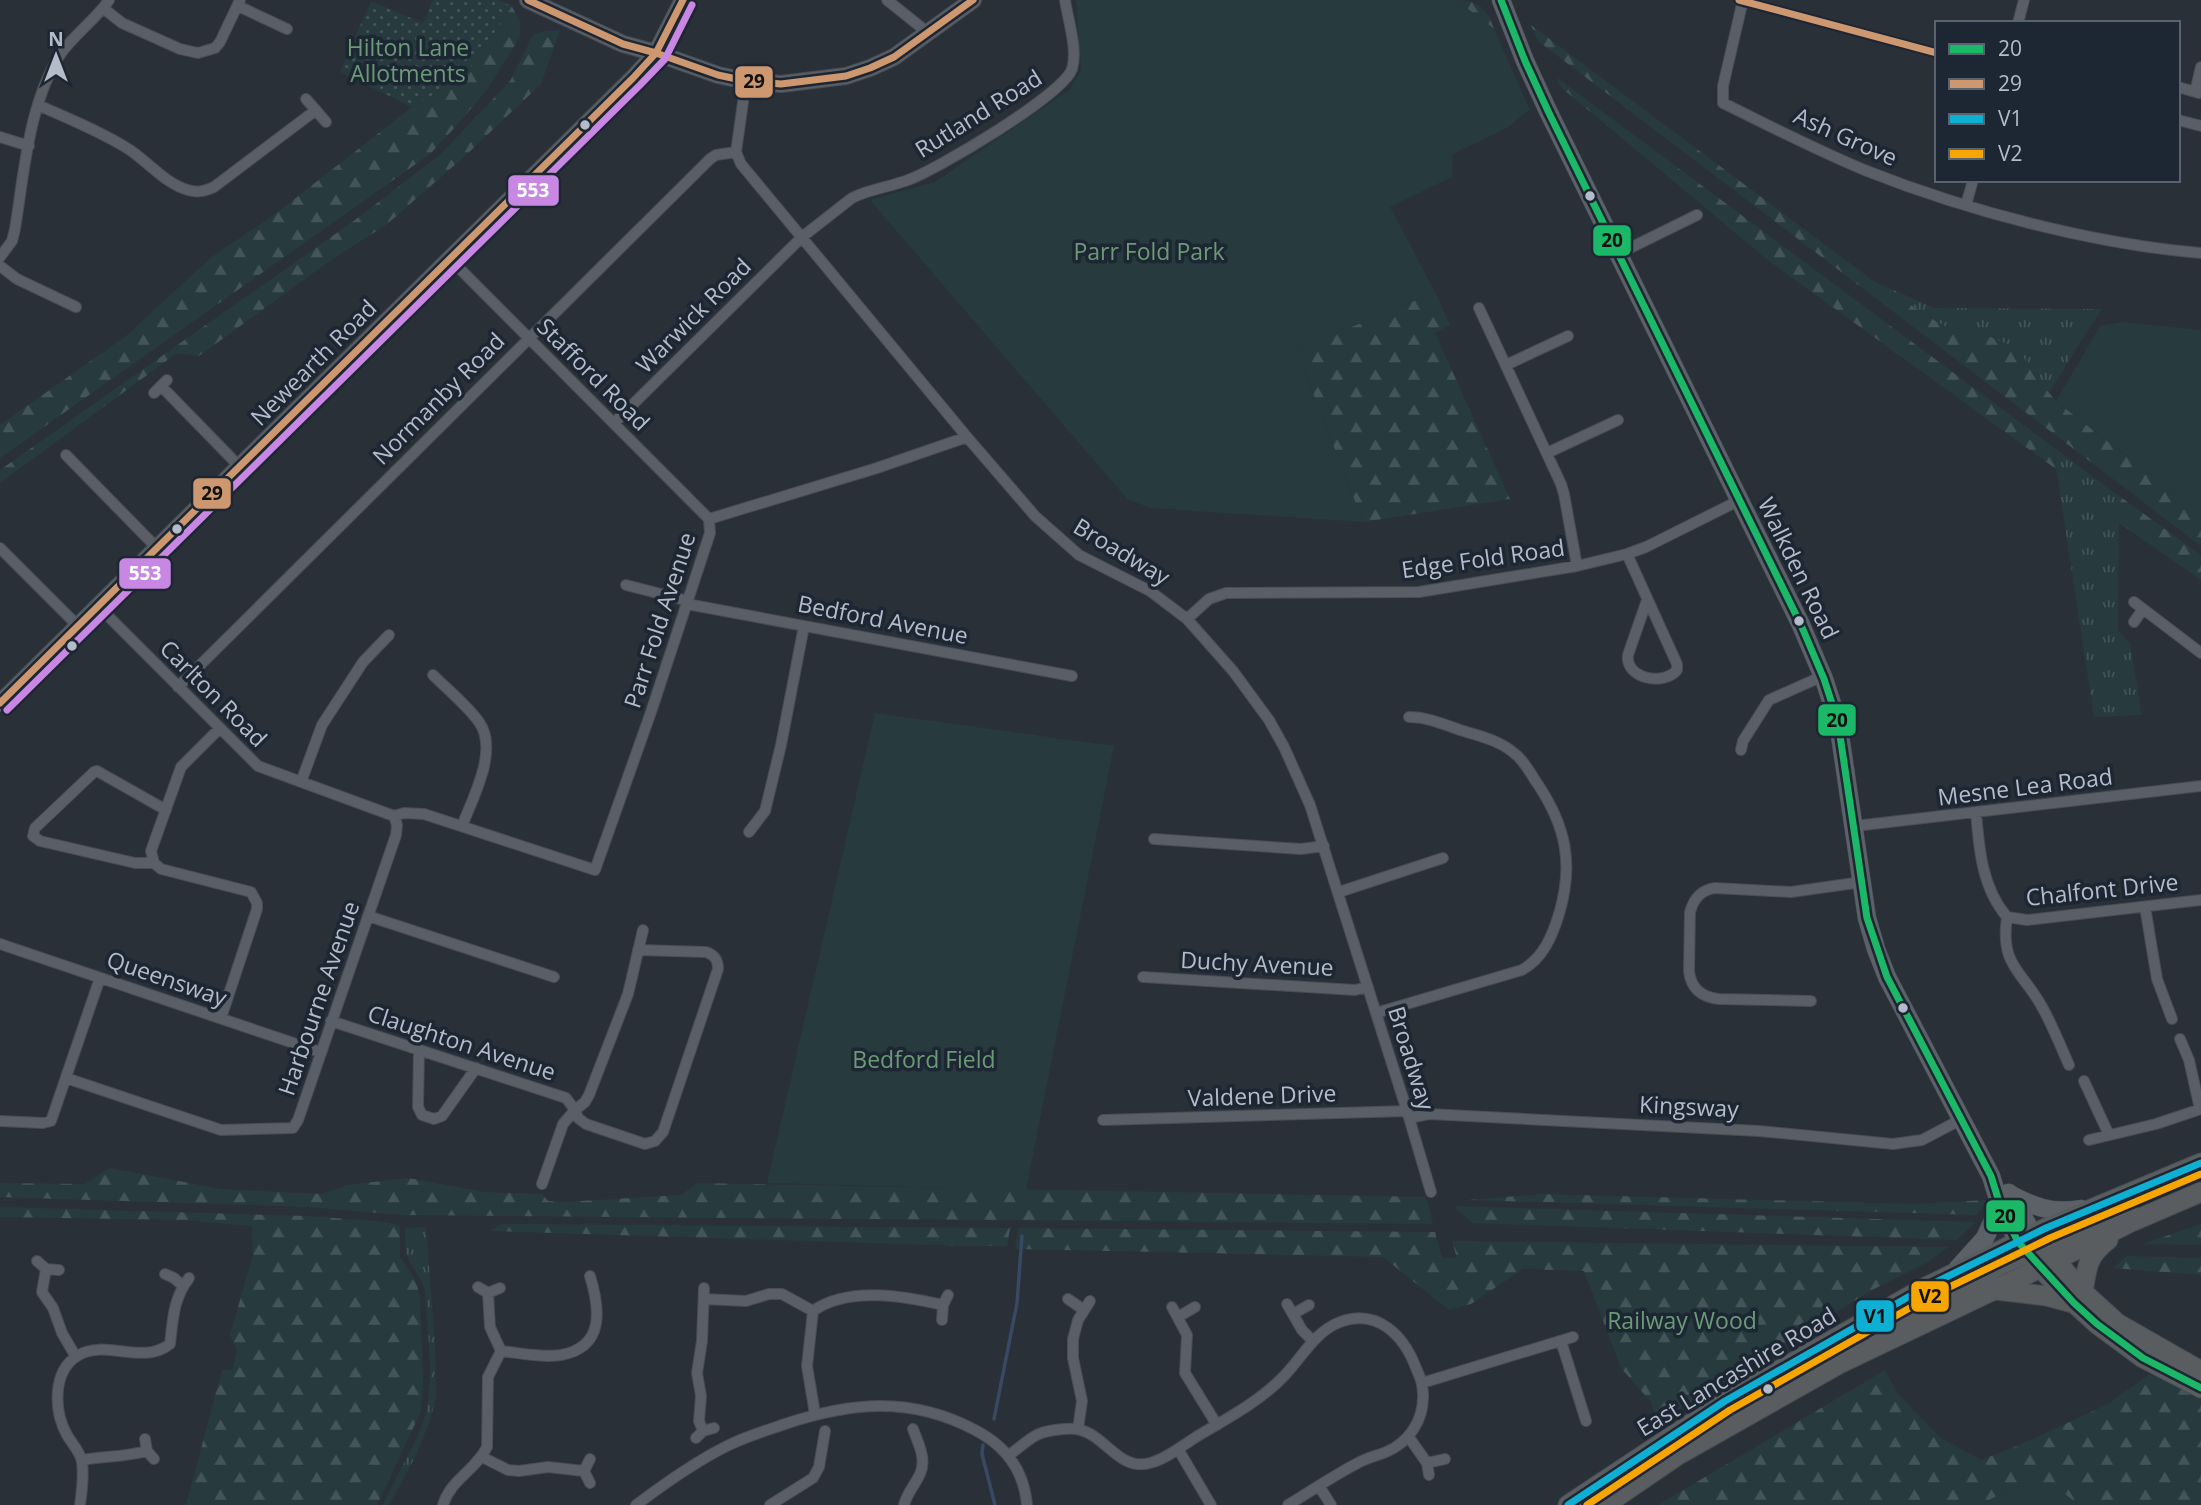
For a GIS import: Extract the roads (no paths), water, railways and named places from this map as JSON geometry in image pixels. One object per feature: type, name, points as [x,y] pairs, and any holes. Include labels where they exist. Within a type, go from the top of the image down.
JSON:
[{"type":"highway","name":"East Lancashire Road","points":[[1605,1505],[1678,1455],[1839,1364],[1992,1290],[2036,1251],[2093,1208],[2201,1163]]},
{"type":"highway","points":[[1760,1382],[1793,1374],[1999,1266],[2144,1202],[2201,1181]]},
{"type":"highway","name":"East Lancashire Road","points":[[1568,1505],[1725,1401],[1953,1273],[2131,1222],[2201,1192]]},
{"type":"highway","points":[[1992,1290],[2079,1297],[2088,1261],[2100,1246],[2131,1222]]},
{"type":"highway","name":"Walkden Road","points":[[2036,1251],[2079,1297],[2097,1324],[2143,1357],[2201,1388]]},
{"type":"highway","name":"Walkden Road","points":[[2079,1297],[2201,1371]]},
{"type":"main road","points":[[528,0],[623,44],[718,75],[746,81],[781,83],[846,76],[894,57],[973,0]]},
{"type":"main road","name":"Newearth Road","points":[[0,703],[580,132],[656,53],[683,0]]},
{"type":"main road","name":"Walkden Road","points":[[1501,0],[1525,61],[1801,625],[1823,676],[1842,741],[1867,918],[1876,948],[1887,977],[1960,1120],[2036,1251]]},
{"type":"main road","points":[[1953,1273],[1986,1238],[2004,1199],[2051,1211],[2093,1208]]},
{"type":"street","points":[[887,0],[928,33]]},
{"type":"street","name":"Rutland Road","points":[[802,237],[852,198],[908,180],[946,163],[1062,85],[1072,70],[1073,55],[1065,0]]},
{"type":"street","points":[[1742,0],[1935,52]]},
{"type":"street","name":"Ash Grove","points":[[1742,0],[1723,86],[1723,103],[1866,171],[1966,205],[2087,235],[2201,253]]},
{"type":"street","points":[[2019,21],[2024,0]]},
{"type":"street","points":[[0,257],[12,241],[29,146],[38,105],[47,81],[62,52],[106,4],[122,23],[180,50],[198,54],[215,48],[220,42],[239,3],[287,29]]},
{"type":"street","points":[[2180,88],[2198,92],[2201,67]]},
{"type":"street","points":[[736,152],[746,81]]},
{"type":"street","points":[[306,99],[326,122]]},
{"type":"street","points":[[38,105],[112,140],[130,150],[174,184],[196,192],[214,187],[316,110]]},
{"type":"street","points":[[2180,121],[2201,126]]},
{"type":"street","points":[[0,137],[29,146]]},
{"type":"street","name":"Broadway","points":[[736,152],[741,164],[1035,516],[1063,542],[1091,562],[1150,591],[1187,619],[1233,671],[1269,720],[1297,774],[1324,846],[1431,1192]]},
{"type":"street","name":"Normanby Road","points":[[178,687],[710,159],[716,155],[736,152]]},
{"type":"street","points":[[1966,205],[1972,182]]},
{"type":"street","points":[[1618,254],[1697,215]]},
{"type":"street","name":"Warwick Road","points":[[614,423],[802,237]]},
{"type":"street","name":"Stafford Road","points":[[450,259],[709,519]]},
{"type":"street","points":[[0,267],[17,279],[76,307]]},
{"type":"street","points":[[65,302],[71,290]]},
{"type":"street","points":[[1479,308],[1564,494],[1577,566]]},
{"type":"street","points":[[1506,365],[1568,336]]},
{"type":"street","points":[[161,387],[239,466]]},
{"type":"street","points":[[1547,453],[1618,421]]},
{"type":"street","name":"Parr Fold Avenue","points":[[595,870],[710,533],[709,519],[877,468],[967,437]]},
{"type":"street","points":[[66,455],[157,548]]},
{"type":"street","name":"Edge Fold Road","points":[[1187,619],[1209,599],[1226,593],[1419,592],[1577,566],[1627,554],[1738,501]]},
{"type":"street","points":[[0,548],[78,626]]},
{"type":"street","points":[[1627,554],[1677,664],[1674,675],[1669,677],[1642,677],[1634,673],[1628,663],[1628,654],[1647,600]]},
{"type":"street","name":"Bedford Avenue","points":[[626,584],[687,602],[1072,676]]},
{"type":"street","name":"Carlton Road","points":[[99,606],[258,766],[394,816],[404,813],[424,814],[595,870]]},
{"type":"street","points":[[2134,622],[2139,606],[2201,653]]},
{"type":"street","points":[[756,828],[765,811],[781,745],[804,626]]},
{"type":"street","points":[[301,782],[322,725],[363,662],[389,635]]},
{"type":"street","points":[[433,675],[439,689],[475,717],[487,741],[487,758],[463,826]]},
{"type":"street","points":[[1741,750],[1769,700],[1823,676]]},
{"type":"street","points":[[1376,1013],[1521,970],[1533,964],[1548,944],[1558,918],[1567,876],[1566,848],[1555,811],[1520,758],[1498,743],[1424,718],[1409,717]]},
{"type":"street","points":[[219,729],[181,767],[151,851],[154,863],[161,869],[247,889],[256,897],[257,909],[220,1018]]},
{"type":"street","points":[[154,863],[135,863],[40,841],[35,839],[33,832],[97,771],[166,810]]},
{"type":"street","name":"Mesne Lea Road","points":[[1855,827],[2201,786]]},
{"type":"street","points":[[1976,812],[1981,863],[2001,910],[2007,917],[2005,931],[2010,961],[2041,1004],[2069,1065]]},
{"type":"street","name":"Harbourne Avenue","points":[[66,1078],[213,1128],[293,1128],[396,835],[394,816]]},
{"type":"street","points":[[1154,839],[1301,849],[1324,846]]},
{"type":"street","points":[[1339,892],[1443,859]]},
{"type":"street","points":[[1811,1001],[1719,999],[1700,993],[1690,981],[1689,971],[1690,912],[1693,902],[1707,889],[1791,892],[1862,882]]},
{"type":"street","name":"Chalfont Drive","points":[[2007,917],[2027,919],[2201,900]]},
{"type":"street","points":[[2145,906],[2157,979],[2173,1019]]},
{"type":"street","points":[[368,915],[554,977]]},
{"type":"street","points":[[542,1184],[562,1124],[589,1095],[628,994],[643,930]]},
{"type":"street","name":"Queensway","points":[[0,944],[320,1052]]},
{"type":"street","name":"Claughton Avenue","points":[[331,1021],[562,1096],[570,1101],[578,1118],[586,1124],[638,1143],[653,1142],[663,1132],[718,963],[716,957],[706,951],[638,950]]},
{"type":"street","name":"Duchy Avenue","points":[[1143,977],[1354,990],[1368,987]]},
{"type":"street","points":[[0,1121],[51,1121],[100,978]]},
{"type":"street","points":[[2089,1140],[2156,1124],[2200,1109],[2189,1060],[2180,1039]]},
{"type":"street","points":[[419,1049],[418,1107],[422,1115],[434,1119],[442,1116],[476,1068]]},
{"type":"street","points":[[2084,1081],[2109,1135]]},
{"type":"street","name":"Kingsway","points":[[1408,1115],[1759,1131],[1893,1144],[1922,1140],[1960,1120]]},
{"type":"street","name":"Valdene Drive","points":[[1103,1120],[1119,1123],[1408,1115]]},
{"type":"street","points":[[59,1270],[42,1265],[42,1292],[53,1308],[62,1333],[76,1357]]},
{"type":"street","points":[[80,1505],[82,1460],[64,1430],[59,1410],[59,1384],[62,1374],[76,1357],[94,1350],[142,1353],[170,1344],[176,1299],[186,1282],[164,1274]]},
{"type":"street","points":[[501,1351],[560,1355],[586,1350],[597,1323],[599,1290],[590,1276]]},
{"type":"street","points":[[500,1289],[483,1290],[490,1327],[501,1351]]},
{"type":"street","points":[[704,1432],[699,1421],[701,1396],[697,1373],[702,1341],[704,1294],[746,1301],[769,1294],[782,1294],[813,1311]]},
{"type":"street","points":[[813,1311],[833,1300],[858,1296],[945,1300],[942,1320]]},
{"type":"street","points":[[1068,1299],[1087,1306],[1074,1330],[1072,1348],[1082,1401],[1078,1429]]},
{"type":"street","points":[[1309,1305],[1290,1309],[1312,1341]]},
{"type":"street","points":[[1195,1307],[1175,1312],[1187,1335],[1185,1373],[1217,1424]]},
{"type":"street","points":[[813,1311],[807,1366],[815,1414]]},
{"type":"street","points":[[1009,1455],[1045,1432],[1078,1429],[1098,1440],[1119,1458],[1135,1464],[1151,1463],[1178,1449],[1267,1392],[1283,1378],[1312,1341],[1327,1329],[1355,1319],[1381,1324],[1394,1330],[1411,1353],[1422,1383],[1422,1411],[1416,1426],[1394,1448],[1357,1463],[1288,1505]]},
{"type":"street","points":[[1422,1383],[1573,1337]]},
{"type":"street","points":[[1561,1341],[1586,1421]]},
{"type":"street","points":[[170,1344],[180,1353]]},
{"type":"street","points":[[443,1505],[449,1489],[482,1457],[487,1447],[488,1377],[501,1351]]},
{"type":"street","points":[[636,1505],[670,1480],[725,1447],[815,1414],[866,1406],[893,1405],[946,1416],[983,1434],[1009,1455],[1023,1482],[1027,1505]]},
{"type":"street","points":[[770,1505],[813,1478],[818,1471],[817,1449],[825,1431]]},
{"type":"street","points":[[904,1505],[922,1467],[921,1452],[914,1433],[928,1433]]},
{"type":"street","points":[[1408,1436],[1427,1463],[1429,1475]]},
{"type":"street","points":[[82,1460],[112,1455],[151,1455],[145,1439]]},
{"type":"street","points":[[1178,1449],[1212,1505]]},
{"type":"street","points":[[482,1457],[508,1470],[548,1467],[584,1471]]},
{"type":"street","points":[[584,1471],[590,1459]]},
{"type":"street","points":[[1427,1463],[1445,1459]]},
{"type":"street","points":[[584,1471],[590,1483]]},
{"type":"street","points":[[1319,1486],[1331,1505]]},
{"type":"waterway","points":[[994,1419],[1017,1303],[1022,1236]]},
{"type":"waterway","points":[[983,1445],[982,1454],[995,1505]]},
{"type":"park label","name":"Hilton Lane Allotments","points":[[408,60]]},
{"type":"park label","name":"Parr Fold Park","points":[[1149,251]]},
{"type":"park label","name":"Bedford Field","points":[[924,1059]]},
{"type":"park label","name":"Railway Wood","points":[[1682,1320]]}]
